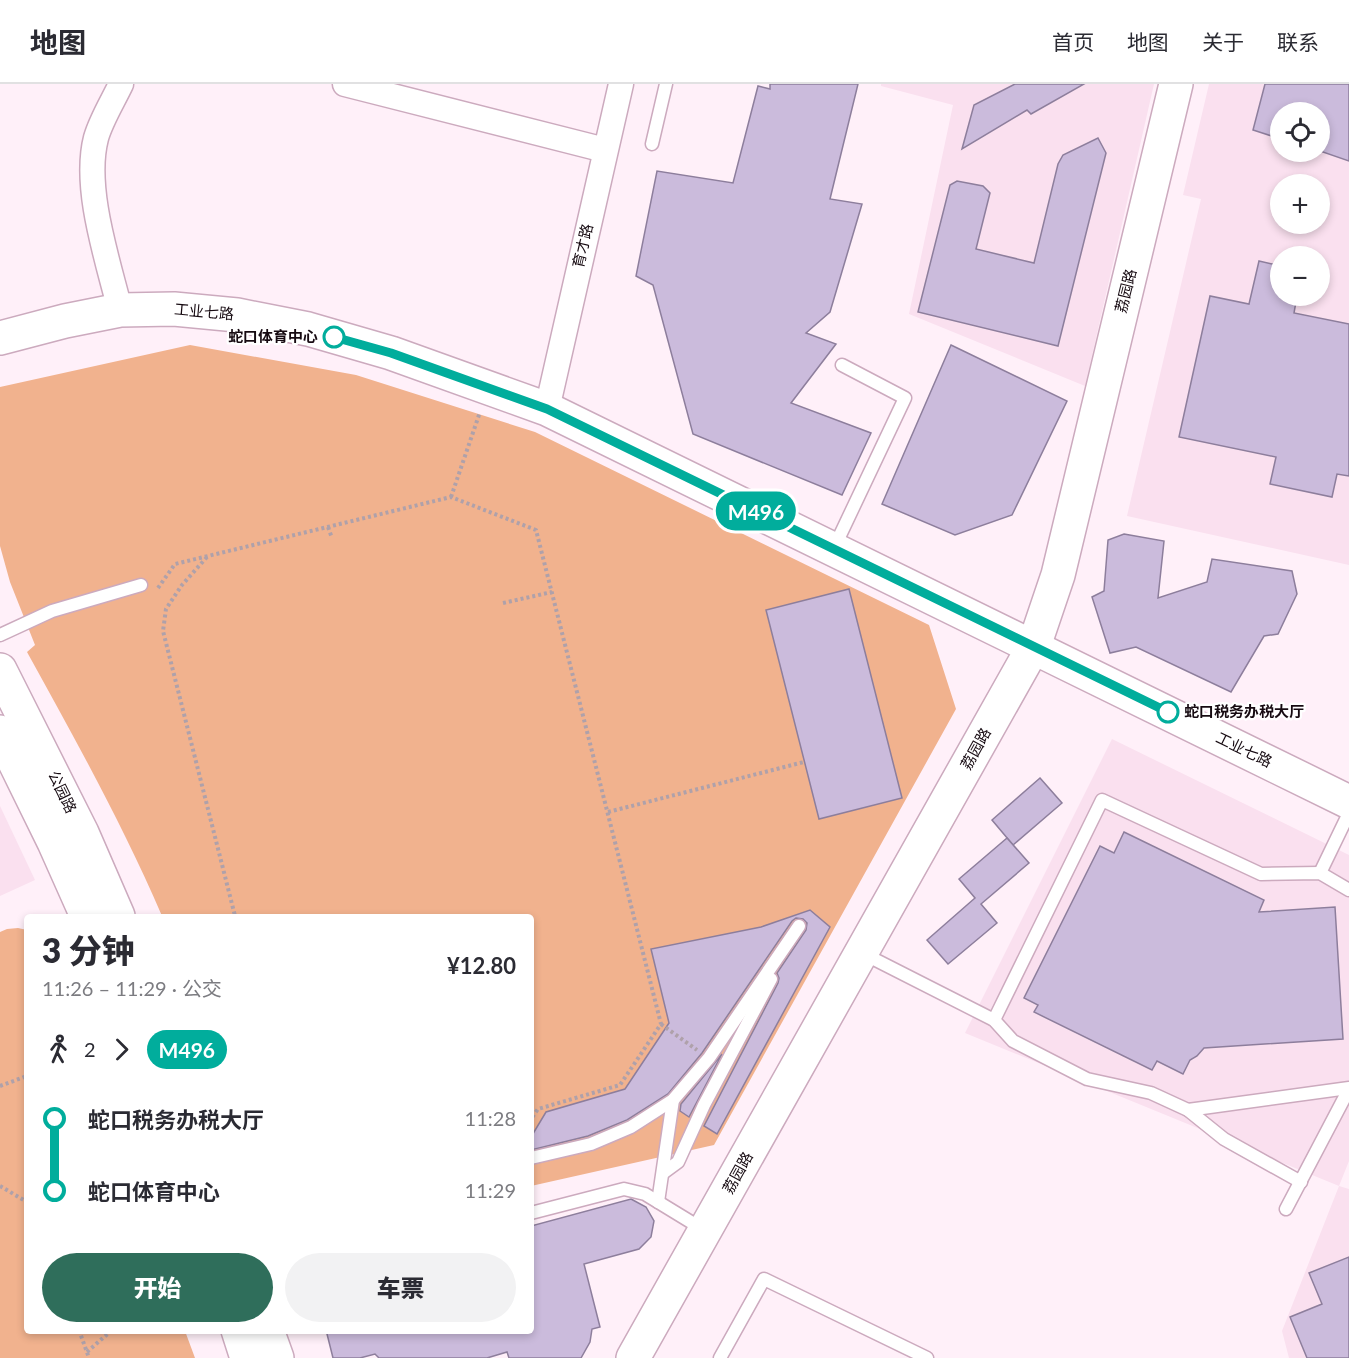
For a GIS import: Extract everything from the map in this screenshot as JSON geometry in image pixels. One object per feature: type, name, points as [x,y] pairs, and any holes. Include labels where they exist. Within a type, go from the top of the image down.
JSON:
[{"type":"street","points":[[120,310],[96,212],[92,168],[96,138],[121,84]]},
{"type":"street","points":[[345,84],[605,150]]},
{"type":"street","name":"育才路","points":[[547,409],[621,84]]},
{"type":"street","name":"荔园路","points":[[633,1358],[1034,646],[1058,575],[1176,84]]},
{"type":"street","name":"工业七路","points":[[0,338],[120,310],[174,309],[237,315],[308,329],[391,353],[547,409],[1349,802]]},
{"type":"street","name":"公园路","points":[[0,670],[82,833],[117,914]]},
{"type":"street","name":"公园路","points":[[0,732],[86,914]]},
{"type":"street","points":[[239,1334],[247,1358]]},
{"type":"street","points":[[268,1334],[277,1358]]},
{"type":"lane","points":[[652,144],[666,84]]},
{"type":"lane","points":[[834,549],[905,398],[842,365]]},
{"type":"lane","points":[[0,635],[52,611],[141,585]]},
{"type":"lane","points":[[994,1020],[1102,800],[1261,874],[1320,873],[1349,890]]},
{"type":"lane","points":[[1320,873],[1349,813]]},
{"type":"lane","points":[[534,1157],[591,1144],[631,1127],[674,1100],[709,1058],[799,926]]},
{"type":"lane","points":[[862,953],[994,1020],[1013,1041],[1087,1079],[1151,1093],[1188,1110],[1224,1139],[1300,1182]]},
{"type":"lane","points":[[663,1173],[678,1162],[704,1105],[781,960]]},
{"type":"lane","points":[[1188,1110],[1349,1088]]},
{"type":"lane","points":[[1286,1209],[1349,1088]]},
{"type":"lane","points":[[658,1202],[674,1100]]},
{"type":"lane","points":[[534,1212],[624,1189],[637,1191],[705,1231]]},
{"type":"lane","points":[[720,1358],[764,1279],[927,1358]]},
{"type":"path","points":[[451,497],[488,387]]},
{"type":"path","points":[[157,590],[175,564],[451,497],[536,530],[660,1024],[709,1058]]},
{"type":"path","points":[[328,527],[332,538]]},
{"type":"path","points":[[207,556],[182,585],[166,609],[162,631],[234,914]]},
{"type":"path","points":[[503,603],[552,592]]},
{"type":"path","points":[[608,812],[804,762]]},
{"type":"path","points":[[534,1114],[537,1109],[620,1085],[660,1024]]},
{"type":"path","points":[[0,1086],[24,1077]]},
{"type":"path","points":[[0,1186],[24,1200]]},
{"type":"path","points":[[80,1334],[88,1358]]},
{"type":"path","points":[[87,1352],[107,1334]]},
{"type":"shaded area","points":[[881,84],[1154,84],[1085,386],[909,314],[953,105],[881,86]]},
{"type":"shaded area","points":[[1209,84],[1349,84],[1349,565],[1127,516],[1201,199],[1183,195]]},
{"type":"shaded area","name":"蛇口体育中心","points":[[190,345],[356,375],[535,432],[929,625],[956,709],[714,1145],[534,1185],[534,914],[161,914],[115,815],[27,652],[35,645],[10,582],[0,546],[0,387]]},
{"type":"shaded area","points":[[1112,739],[1349,855],[1349,1161],[1339,1186],[965,1033]]},
{"type":"shaded area","points":[[0,806],[35,880],[0,896]]},
{"type":"shaded area","points":[[7,929],[24,929],[24,1334],[186,1334],[195,1358],[0,1358],[0,932]]},
{"type":"shaded area","points":[[1339,1186],[1349,1189],[1349,1358],[1289,1358],[1282,1331]]},
{"type":"building","points":[[770,84],[858,84],[830,199],[862,204],[830,312],[806,333],[836,344],[791,403],[871,433],[842,495],[693,434],[653,285],[636,276],[657,171],[733,183],[758,86],[770,89]]},
{"type":"building","points":[[1015,84],[1084,84],[1031,114],[1027,110],[962,149],[974,105]]},
{"type":"building","points":[[1265,84],[1349,84],[1349,161],[1330,154],[1330,102],[1270,102],[1270,135],[1253,130]]},
{"type":"building","points":[[1098,138],[1106,153],[1058,346],[918,312],[950,185],[957,181],[983,186],[990,193],[976,249],[1034,263],[1058,164],[1063,155]]},
{"type":"building","points":[[1259,261],[1270,264],[1270,306],[1295,306],[1294,313],[1349,324],[1349,476],[1337,474],[1332,497],[1270,484],[1276,457],[1179,437],[1210,296],[1249,304]]},
{"type":"building","points":[[951,345],[1067,401],[1012,515],[955,535],[882,504]]},
{"type":"building","points":[[1124,534],[1164,541],[1158,598],[1207,582],[1212,559],[1292,571],[1297,594],[1278,634],[1264,636],[1231,692],[1136,647],[1110,653],[1092,597],[1104,591],[1108,540]]},
{"type":"building","points":[[849,589],[902,798],[819,819],[766,610]]},
{"type":"building","points":[[1040,778],[1062,803],[1013,845],[992,820]]},
{"type":"building","points":[[1124,832],[1264,900],[1259,912],[1335,907],[1343,1039],[1204,1048],[1190,1060],[1183,1074],[1157,1061],[1152,1070],[1034,1012],[1038,1005],[1024,998],[1100,846],[1114,853]]},
{"type":"building","points":[[1007,838],[1029,863],[981,904],[997,923],[948,964],[927,940],[975,898],[959,879]]},
{"type":"building","points":[[810,910],[830,927],[717,1134],[704,1126],[778,983],[777,973],[806,930],[807,923],[803,919],[796,918],[792,921],[702,1053],[668,1094],[627,1120],[588,1136],[534,1149],[534,1132],[546,1112],[625,1089],[669,1023],[651,949],[761,927]]},
{"type":"building","points":[[722,1054],[689,1117],[680,1111],[681,1104]]},
{"type":"building","points":[[631,1199],[646,1207],[654,1221],[651,1237],[639,1249],[584,1264],[600,1327],[592,1329],[590,1342],[581,1358],[509,1358],[507,1352],[487,1358],[379,1358],[375,1354],[360,1358],[333,1358],[327,1334],[534,1334],[534,1225]]},
{"type":"building","points":[[1349,1257],[1349,1358],[1307,1358],[1290,1317],[1322,1304],[1309,1273]]},
{"type":"bus line","name":"M496","points":[[334,337],[391,353],[547,409],[1168,712]]},
{"type":"place","name":"蛇口体育中心","points":[[334,337]]},
{"type":"place","name":"蛇口税务办税大厅","points":[[1168,712]]}]
